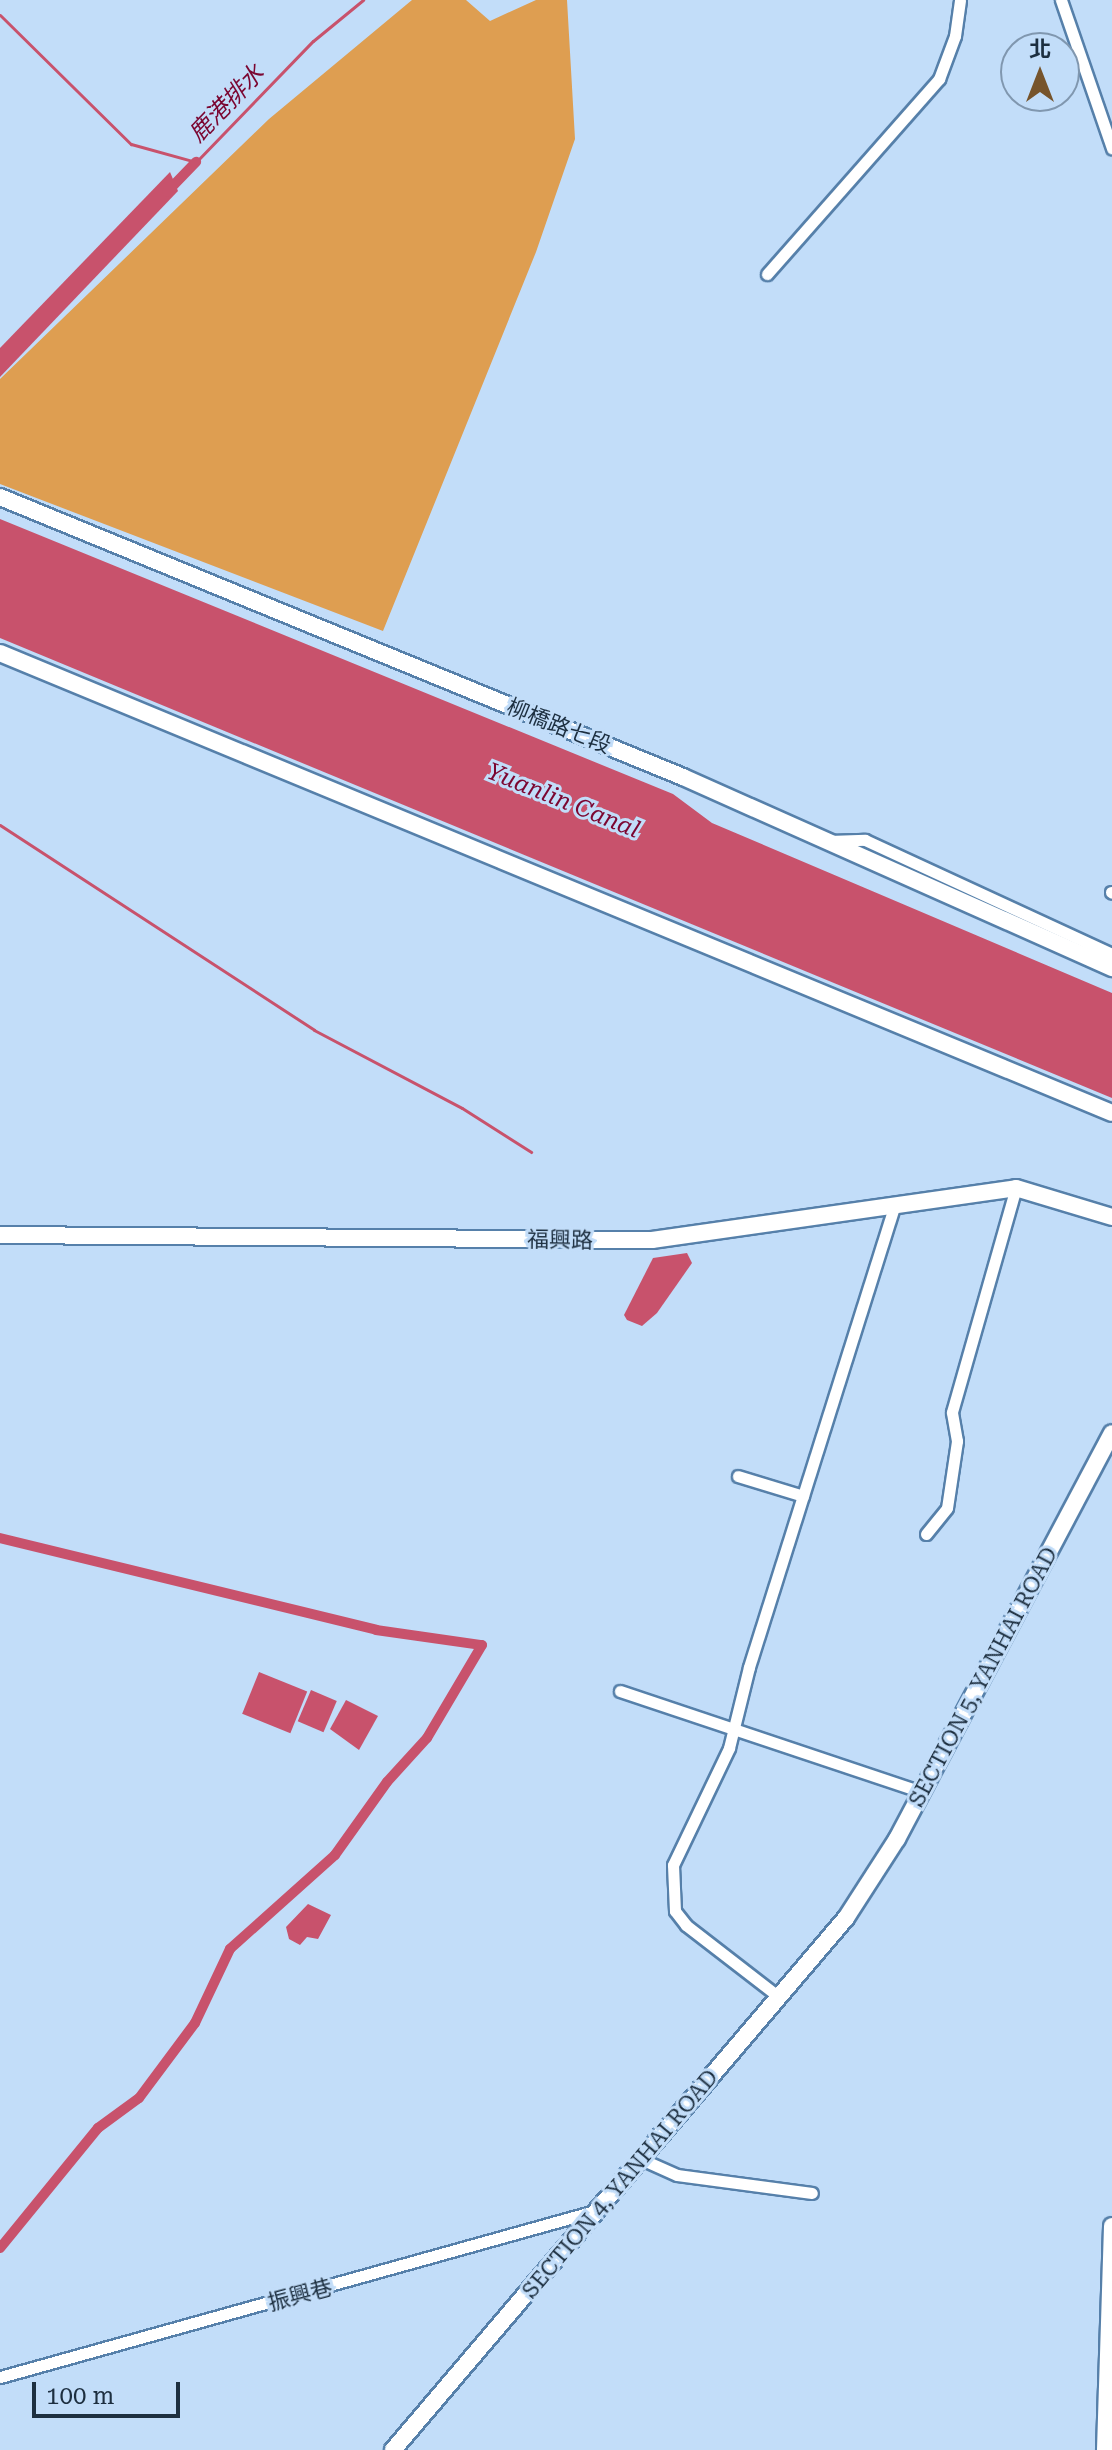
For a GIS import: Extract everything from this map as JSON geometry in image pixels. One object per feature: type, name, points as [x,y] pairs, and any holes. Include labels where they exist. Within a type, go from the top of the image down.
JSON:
[{"type":"street","points":[[767,274],[939,79],[955,36],[960,0]]},
{"type":"street","points":[[1061,0],[1112,148]]},
{"type":"street","name":"柳橋路七段","points":[[0,497],[829,841],[1112,968]]},
{"type":"street","points":[[0,653],[1112,1113]]},
{"type":"street","points":[[829,841],[865,840],[1112,954]]},
{"type":"street","points":[[926,1534],[947,1508],[957,1441],[952,1412],[1016,1188]]},
{"type":"street","name":"福興路","points":[[0,1235],[652,1240],[1016,1188],[1112,1217]]},
{"type":"street","points":[[779,1997],[675,1911],[676,1856],[734,1729],[894,1206]]},
{"type":"street","name":"SECTION 5, YANHAI ROAD","points":[[846,1918],[922,1792],[1112,1433]]},
{"type":"street","points":[[738,1476],[803,1496]]},
{"type":"street","points":[[620,1691],[922,1792]]},
{"type":"street","name":"SECTION 4, YANHAI ROAD","points":[[393,2450],[846,1918]]},
{"type":"street","points":[[641,2159],[677,2175],[812,2193]]},
{"type":"street","name":"振興巷","points":[[0,2377],[599,2210]]},
{"type":"street","points":[[1105,2450],[1112,2308],[1112,2226]]},
{"type":"shaded area","points":[[412,0],[466,0],[490,21],[536,0],[567,0],[575,139],[536,252],[383,631],[0,484],[0,379],[269,119]]},
{"type":"water","points":[[170,172],[178,191],[0,377],[0,348]]},
{"type":"water","name":"Yuanlin Canal","points":[[0,519],[673,794],[712,823],[1112,993],[1112,1098],[0,638]]},
{"type":"water","points":[[687,1253],[692,1263],[657,1313],[642,1326],[627,1320],[624,1315],[653,1258]]},
{"type":"water","points":[[259,1672],[307,1691],[290,1733],[242,1714]]},
{"type":"water","points":[[311,1690],[337,1701],[323,1732],[298,1721]]},
{"type":"water","points":[[346,1700],[378,1716],[359,1750],[330,1729]]},
{"type":"water","points":[[308,1904],[331,1915],[318,1939],[307,1937],[300,1945],[289,1939],[286,1927]]},
{"type":"waterway","name":"鹿港排水","points":[[0,15],[131,144],[196,162],[313,41],[363,0]]},
{"type":"waterway","points":[[167,192],[196,162]]},
{"type":"waterway","points":[[0,825],[314,1030],[462,1108],[531,1152]]},
{"type":"waterway","points":[[0,1538],[376,1630],[482,1645],[427,1738],[387,1782],[335,1855],[230,1949],[195,2023],[139,2098],[98,2128],[0,2248]]}]
